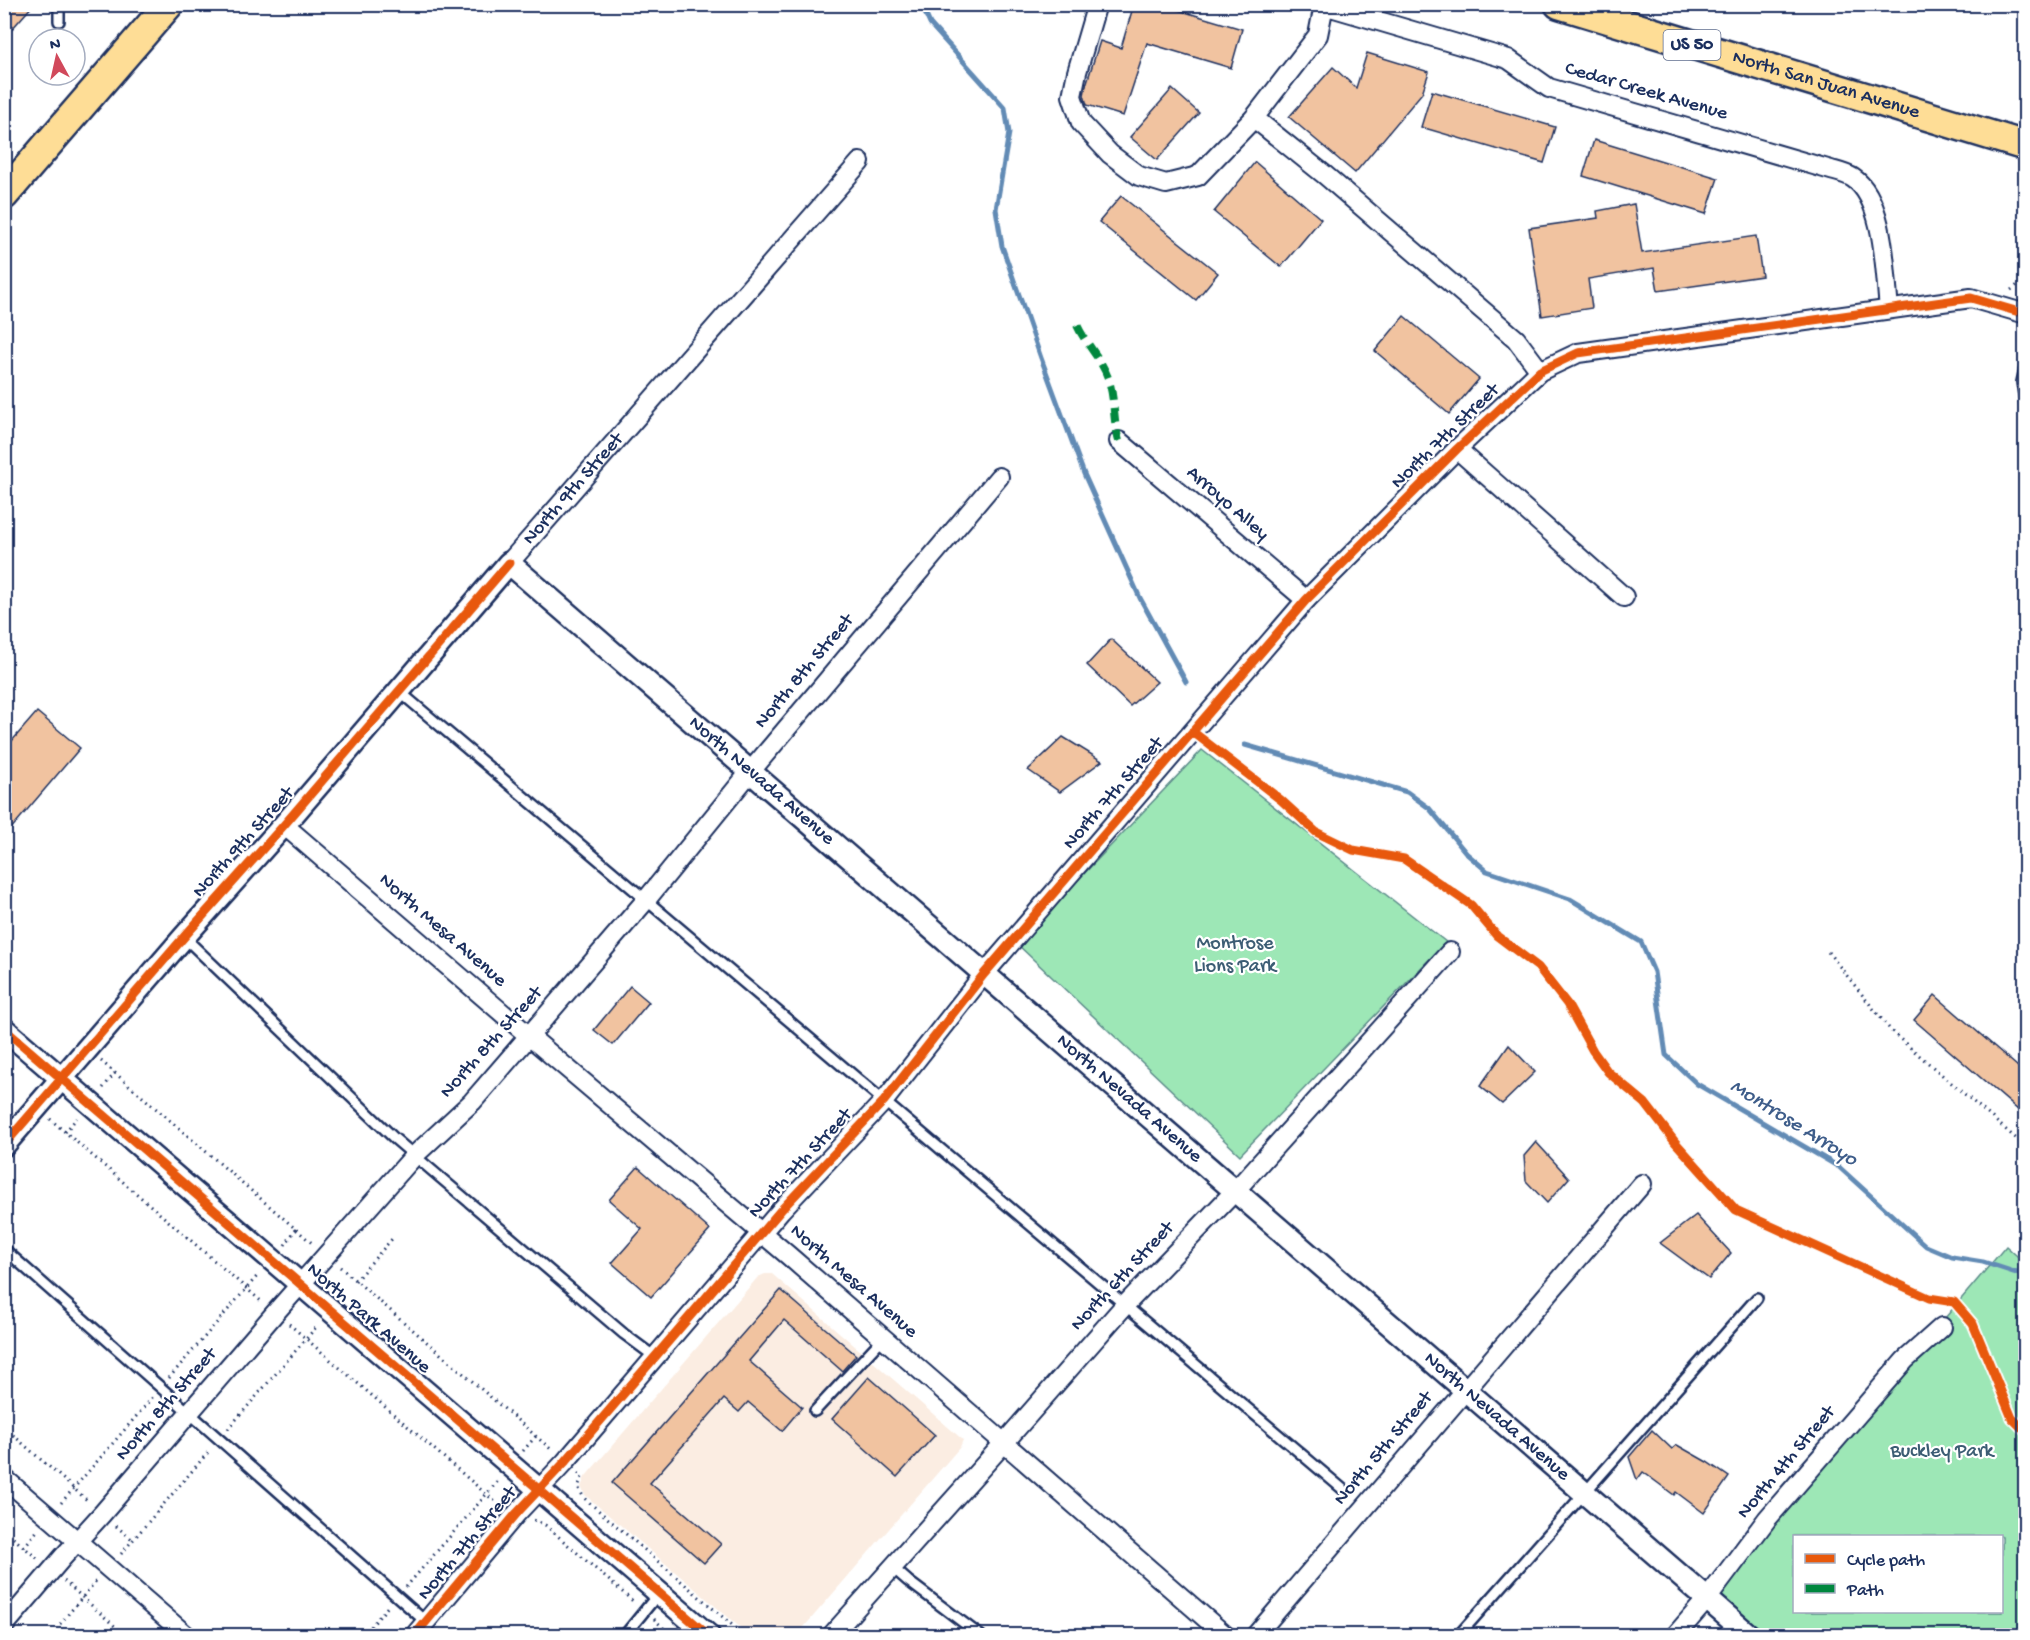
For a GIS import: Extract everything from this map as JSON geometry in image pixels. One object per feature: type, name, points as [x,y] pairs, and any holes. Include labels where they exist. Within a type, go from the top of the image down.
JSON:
[{"type":"highway","points":[[4,195],[169,4]]},
{"type":"highway","name":"North San Juan Avenue","points":[[1558,4],[2025,146]]},
{"type":"street","name":"Cedar Creek Avenue","points":[[1097,4],[1072,96],[1081,123],[1110,154],[1139,176],[1166,184],[1198,176],[1254,118],[1318,35],[1324,5],[1508,59],[1549,88],[1854,178],[1873,202],[1880,228],[1889,309]]},
{"type":"street","points":[[1254,118],[1325,175],[1516,339],[1540,371]]},
{"type":"street","name":"North 9th Street","points":[[4,1145],[400,692],[508,563],[860,162]]},
{"type":"street","name":"North 7th Street","points":[[420,1629],[517,1513],[565,1462],[762,1233],[884,1101],[984,974],[1306,600],[1457,449],[1540,371],[1578,353],[1971,298],[2025,314]]},
{"type":"street","name":"Arroyo Alley","points":[[1119,441],[1306,600]]},
{"type":"street","points":[[1457,449],[1624,597]]},
{"type":"street","name":"North 8th Street","points":[[4,1626],[414,1155],[472,1102],[646,900],[750,772],[999,477]]},
{"type":"street","name":"North Nevada Avenue","points":[[508,563],[1750,1635]]},
{"type":"street","name":"North Mesa Avenue","points":[[284,825],[762,1233],[1226,1635]]},
{"type":"street","name":"North 6th Street","points":[[831,1635],[1004,1444],[1125,1305],[1235,1191],[1450,952]]},
{"type":"street","name":"North Park Avenue","points":[[4,1029],[709,1635]]},
{"type":"street","name":"North 5th Street","points":[[1255,1635],[1642,1184]]},
{"type":"street","name":"North 4th Street","points":[[1675,1635],[1707,1599],[1790,1492],[1905,1360],[1942,1327]]},
{"type":"street","points":[[4,1478],[187,1635]]},
{"type":"lane","points":[[59,4],[59,21]]},
{"type":"lane","points":[[2025,364],[2022,382],[2025,407]]},
{"type":"lane","points":[[400,692],[1345,1491]]},
{"type":"lane","points":[[184,937],[386,1131],[624,1334],[655,1357]]},
{"type":"lane","points":[[4,1249],[397,1597],[420,1629]]},
{"type":"lane","points":[[1458,1635],[1757,1298]]},
{"type":"lane","points":[[814,1411],[883,1338]]},
{"type":"lane","points":[[892,1567],[981,1635]]},
{"type":"lane","points":[[624,1635],[659,1593]]},
{"type":"path","points":[[1828,952],[1892,1032],[2025,1147]]},
{"type":"path","points":[[88,1050],[582,1477],[578,1487],[584,1498],[745,1635]]},
{"type":"path","points":[[38,1107],[499,1505],[544,1525],[672,1635]]},
{"type":"path","points":[[355,1281],[392,1239]]},
{"type":"path","points":[[60,1624],[305,1339]]},
{"type":"path","points":[[4,1428],[133,1540]]},
{"type":"path","points":[[363,1635],[486,1494]]},
{"type":"shaded area","points":[[772,1274],[963,1440],[960,1447],[797,1635],[749,1635],[585,1495],[581,1487],[585,1477],[758,1277]]},
{"type":"green space","name":"Montrose Lions Park","points":[[1202,750],[1446,942],[1240,1155],[1017,944]]},
{"type":"green space","name":"Buckley Park","points":[[2006,1246],[2026,1264],[2025,1635],[1750,1635],[1707,1599]]},
{"type":"building","points":[[4,4],[34,4],[4,38]]},
{"type":"building","points":[[1134,4],[1158,4],[1242,29],[1231,68],[1147,43],[1123,116],[1087,105],[1084,95],[1086,85],[1100,41],[1121,48]]},
{"type":"building","points":[[1367,53],[1429,72],[1422,93],[1355,173],[1289,117],[1333,67],[1356,88]]},
{"type":"building","points":[[1172,89],[1199,113],[1157,160],[1130,137]]},
{"type":"building","points":[[1432,91],[1555,127],[1544,163],[1421,127]]},
{"type":"building","points":[[1594,140],[1718,178],[1706,214],[1583,176]]},
{"type":"building","points":[[1255,162],[1321,219],[1281,267],[1214,212]]},
{"type":"building","points":[[1121,196],[1218,273],[1196,300],[1099,222]]},
{"type":"building","points":[[1634,204],[1642,253],[1756,236],[1762,276],[1658,291],[1654,268],[1588,279],[1592,308],[1542,316],[1529,228],[1598,218],[1597,211]]},
{"type":"building","points":[[1404,316],[1479,379],[1449,414],[1375,351]]},
{"type":"building","points":[[1111,639],[1157,682],[1130,706],[1087,665]]},
{"type":"building","points":[[37,712],[80,748],[4,837],[4,750]]},
{"type":"building","points":[[1063,737],[1102,761],[1060,792],[1028,770]]},
{"type":"building","points":[[630,986],[649,1002],[613,1045],[594,1030]]},
{"type":"building","points":[[1935,995],[2025,1073],[2025,1116],[1914,1020]]},
{"type":"building","points":[[1509,1045],[1535,1072],[1502,1104],[1480,1086]]},
{"type":"building","points":[[1536,1142],[1569,1178],[1547,1203],[1526,1181],[1524,1156]]},
{"type":"building","points":[[638,1167],[710,1230],[651,1297],[612,1263],[642,1229],[609,1200]]},
{"type":"building","points":[[1696,1215],[1731,1253],[1709,1279],[1660,1243]]},
{"type":"building","points":[[781,1290],[856,1355],[842,1371],[784,1320],[749,1361],[802,1407],[782,1431],[748,1402],[739,1412],[724,1399],[650,1483],[721,1544],[704,1563],[612,1483]]},
{"type":"building","points":[[869,1377],[935,1435],[897,1477],[832,1419]]},
{"type":"building","points":[[1652,1430],[1672,1449],[1677,1445],[1729,1477],[1704,1513],[1676,1492],[1674,1495],[1643,1472],[1637,1480],[1629,1457]]},
{"type":"waterway","points":[[921,4],[930,24],[1005,108],[1009,133],[996,209],[1002,246],[1084,474],[1140,598],[1186,682]]},
{"type":"waterway","name":"Montrose Arroyo","points":[[1245,745],[1407,792],[1429,808],[1467,854],[1487,871],[1570,899],[1641,942],[1654,972],[1666,1055],[1697,1084],[1839,1167],[1926,1246],[1952,1257],[1983,1262],[2026,1276]]},
{"type":"marked path","points":[[1077,325],[1106,373],[1111,388],[1119,441]]},
{"type":"cycle path","points":[[414,1636],[517,1513],[565,1462],[781,1210],[884,1101],[984,974],[1306,600],[1457,449],[1540,371],[1578,353],[1971,298],[2026,314]]},
{"type":"cycle path","points":[[4,1145],[509,563]]},
{"type":"cycle path","points":[[1193,732],[1281,800],[1316,832],[1353,850],[1404,859],[1471,905],[1497,936],[1538,967],[1567,1004],[1593,1051],[1608,1072],[1645,1103],[1675,1142],[1736,1210],[1929,1298],[1954,1302],[1973,1324],[2012,1418],[2026,1432]]},
{"type":"cycle path","points":[[4,1029],[709,1636]]}]
